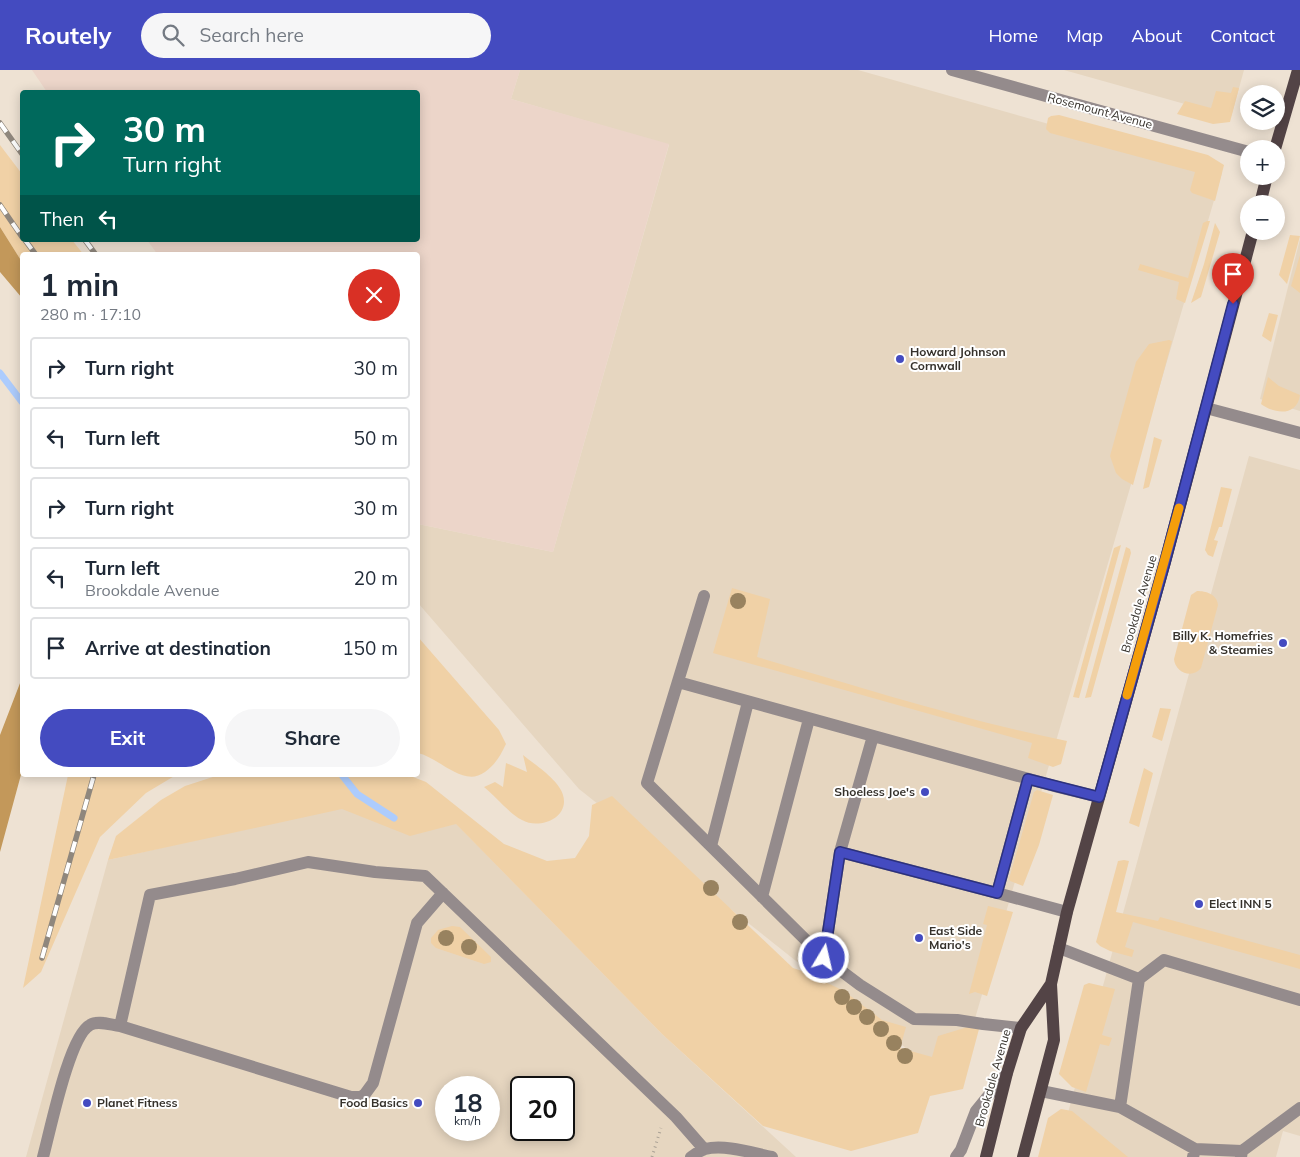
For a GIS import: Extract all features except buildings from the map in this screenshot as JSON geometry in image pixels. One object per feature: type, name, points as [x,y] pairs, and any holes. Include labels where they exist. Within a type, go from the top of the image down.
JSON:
[{"type":"main road","points":[[1278,140],[1298,70]]},
{"type":"main road","name":"Brookdale Avenue","points":[[1023,1157],[1054,1040],[1051,984],[1067,912],[1165,562],[1251,240]]},
{"type":"main road","name":"Brookdale Avenue","points":[[986,1157],[1007,1073],[1021,1028],[1051,984]]},
{"type":"street","name":"Rosemount Avenue","points":[[952,70],[1240,150]]},
{"type":"street","points":[[1206,408],[1300,433]]},
{"type":"street","points":[[704,596],[647,783],[824,958],[860,985],[914,1019],[958,1020],[1021,1028]]},
{"type":"street","points":[[678,682],[1099,797]]},
{"type":"street","points":[[711,846],[748,702]]},
{"type":"street","points":[[762,898],[808,719]]},
{"type":"street","points":[[824,958],[840,852],[873,736]]},
{"type":"street","points":[[997,893],[1028,779]]},
{"type":"street","points":[[840,852],[1067,912]]},
{"type":"street","points":[[120,1026],[150,895],[235,879],[308,862],[375,872],[425,876],[667,1108],[704,1149]]},
{"type":"street","points":[[43,1157],[76,1040],[82,1030],[91,1024],[104,1023],[120,1026],[312,1086],[351,1097],[361,1097],[373,1083],[417,924],[443,893]]},
{"type":"street","points":[[1059,948],[1139,979]]},
{"type":"street","points":[[1120,1107],[1139,979],[1164,960],[1300,1000]]},
{"type":"street","points":[[956,1157],[962,1150],[976,1111],[1007,1073]]},
{"type":"street","points":[[1041,1091],[1120,1107],[1194,1153],[1241,1154],[1300,1108]]},
{"type":"street","points":[[732,1148],[749,1157]]},
{"type":"street","points":[[691,1157],[704,1149],[732,1148],[772,1157]]},
{"type":"path","points":[[652,1157],[667,1108]]},
{"type":"shaded area","points":[[32,70],[520,70],[511,99],[669,144],[553,552],[420,524],[420,252],[156,252],[148,242],[420,242],[420,90],[46,90]]},
{"type":"shaded area","points":[[520,70],[858,70],[1222,173],[955,1087],[579,789],[420,605],[420,524],[553,552],[669,145],[511,99]]},
{"type":"shaded area","points":[[1064,70],[1244,70],[1231,117]]},
{"type":"shaded area","points":[[1233,87],[1239,88],[1230,122],[1213,124],[1177,114],[1185,101],[1211,108],[1216,91],[1231,93]]},
{"type":"shaded area","points":[[1059,115],[1208,155],[1224,165],[1215,201],[1192,193],[1190,190],[1195,172],[1050,133],[1046,129],[1048,118]]},
{"type":"shaded area","points":[[0,145],[20,171],[20,242],[74,242],[82,252],[20,252],[20,259],[0,227]]},
{"type":"shaded area","points":[[1210,221],[1185,303],[1176,299],[1179,282],[1138,270],[1140,264],[1188,278],[1203,223]]},
{"type":"shaded area","points":[[1215,223],[1220,232],[1201,297],[1191,303],[1204,264]]},
{"type":"shaded area","points":[[0,227],[20,259],[20,296],[0,272]]},
{"type":"shaded area","points":[[1290,235],[1300,236],[1287,284],[1279,275]]},
{"type":"shaded area","points":[[1300,239],[1300,411],[1260,399]]},
{"type":"shaded area","points":[[1300,255],[1300,293],[1291,286]]},
{"type":"shaded area","points":[[1269,313],[1278,315],[1271,342],[1262,336]]},
{"type":"shaded area","points":[[1172,341],[1133,485],[1116,473],[1110,456],[1136,362],[1149,344]]},
{"type":"shaded area","points":[[1268,377],[1279,386],[1300,395],[1294,407],[1284,412],[1272,410],[1261,404]]},
{"type":"shaded area","points":[[1154,437],[1162,440],[1149,487],[1143,489]]},
{"type":"shaded area","points":[[1249,456],[1300,470],[1300,1136],[1283,1131],[1276,1157],[1111,1157],[1066,1120]]},
{"type":"shaded area","points":[[1221,487],[1232,489],[1222,527],[1219,527],[1214,540],[1218,541],[1213,557],[1208,555],[1205,550]]},
{"type":"shaded area","points":[[1121,545],[1079,698],[1073,697],[1114,548]]},
{"type":"shaded area","points":[[1126,547],[1130,549],[1131,553],[1091,697],[1085,698]]},
{"type":"shaded area","points":[[732,588],[770,599],[757,657],[950,713],[1067,741],[1061,764],[1053,767],[1028,758],[1032,743],[713,653]]},
{"type":"shaded area","points":[[1197,591],[1210,594],[1216,598],[1218,605],[1201,668],[1189,674],[1178,668],[1174,659],[1191,595]]},
{"type":"shaded area","points":[[420,639],[499,730],[506,744],[492,766],[477,776],[460,774],[420,754]]},
{"type":"shaded area","points":[[20,683],[20,777],[0,852],[0,735]]},
{"type":"shaded area","points":[[1160,708],[1171,709],[1162,741],[1152,737]]},
{"type":"shaded area","points":[[523,755],[546,773],[561,789],[564,803],[562,810],[552,820],[537,824],[522,820],[484,787],[495,782],[503,787],[506,763],[527,772]]},
{"type":"shaded area","points":[[1144,768],[1153,773],[1139,827],[1129,823]]},
{"type":"shaded area","points":[[68,777],[173,777],[146,793],[100,837],[41,972],[23,988]]},
{"type":"shaded area","points":[[213,777],[413,777],[426,782],[504,844],[547,861],[575,858],[589,836],[592,805],[612,796],[793,968],[844,991],[882,1020],[906,1027],[900,1048],[932,1057],[938,1036],[971,1026],[979,1029],[963,1089],[930,1096],[918,1133],[851,1151],[763,1126],[662,1034],[456,824],[410,836],[342,809],[108,860],[116,836],[161,800],[185,786]]},
{"type":"shaded area","points":[[422,789],[662,1034],[796,1157],[26,1157],[108,860]]},
{"type":"shaded area","points":[[1037,790],[1053,795],[1039,845],[1023,886],[1009,879],[1034,792]]},
{"type":"shaded area","points":[[1118,861],[1129,861],[1116,912],[1158,921],[1160,917],[1300,955],[1300,969],[1133,922],[1125,947],[1134,950],[1132,957],[1100,946],[1096,942]]},
{"type":"shaded area","points":[[988,906],[1013,912],[987,996],[975,992],[969,994],[987,925],[983,924]]},
{"type":"shaded area","points":[[452,926],[460,927],[491,957],[491,962],[484,964],[436,948],[431,943],[431,938],[438,930]]},
{"type":"shaded area","points":[[1089,983],[1115,989],[1102,1035],[1112,1038],[1109,1046],[1100,1044],[1086,1092],[1072,1087],[1059,1074],[1084,985]]},
{"type":"shaded area","points":[[1061,1109],[1072,1111],[1128,1157],[1038,1157],[1048,1118]]},
{"type":"waterway","points":[[0,373],[20,399]]},
{"type":"waterway","points":[[344,777],[357,794],[394,818]]},
{"type":"railway","points":[[0,123],[20,151]]},
{"type":"railway","points":[[0,205],[20,234]]},
{"type":"railway","points":[[26,242],[34,252]]},
{"type":"railway","points":[[86,242],[94,252]]},
{"type":"railway","points":[[42,958],[93,777]]},
{"type":"slow traffic","points":[[1127,695],[1179,508]]},
{"type":"place","name":"Howard Johnson Cornwall","points":[[900,359]]},
{"type":"place","name":"Billy K. Homefries & Steamies","points":[[1283,643]]},
{"type":"place","name":"Shoeless Joe's","points":[[925,792]]},
{"type":"place","name":"Elect INN 5","points":[[1199,904]]},
{"type":"place","name":"East Side Mario's","points":[[919,938]]},
{"type":"place","name":"Planet Fitness","points":[[87,1103]]},
{"type":"place","name":"Food Basics","points":[[418,1103]]},
{"type":"route","points":[[824,958],[840,852],[997,893],[1028,779],[1099,797],[1195,453],[1233,304]]}]
